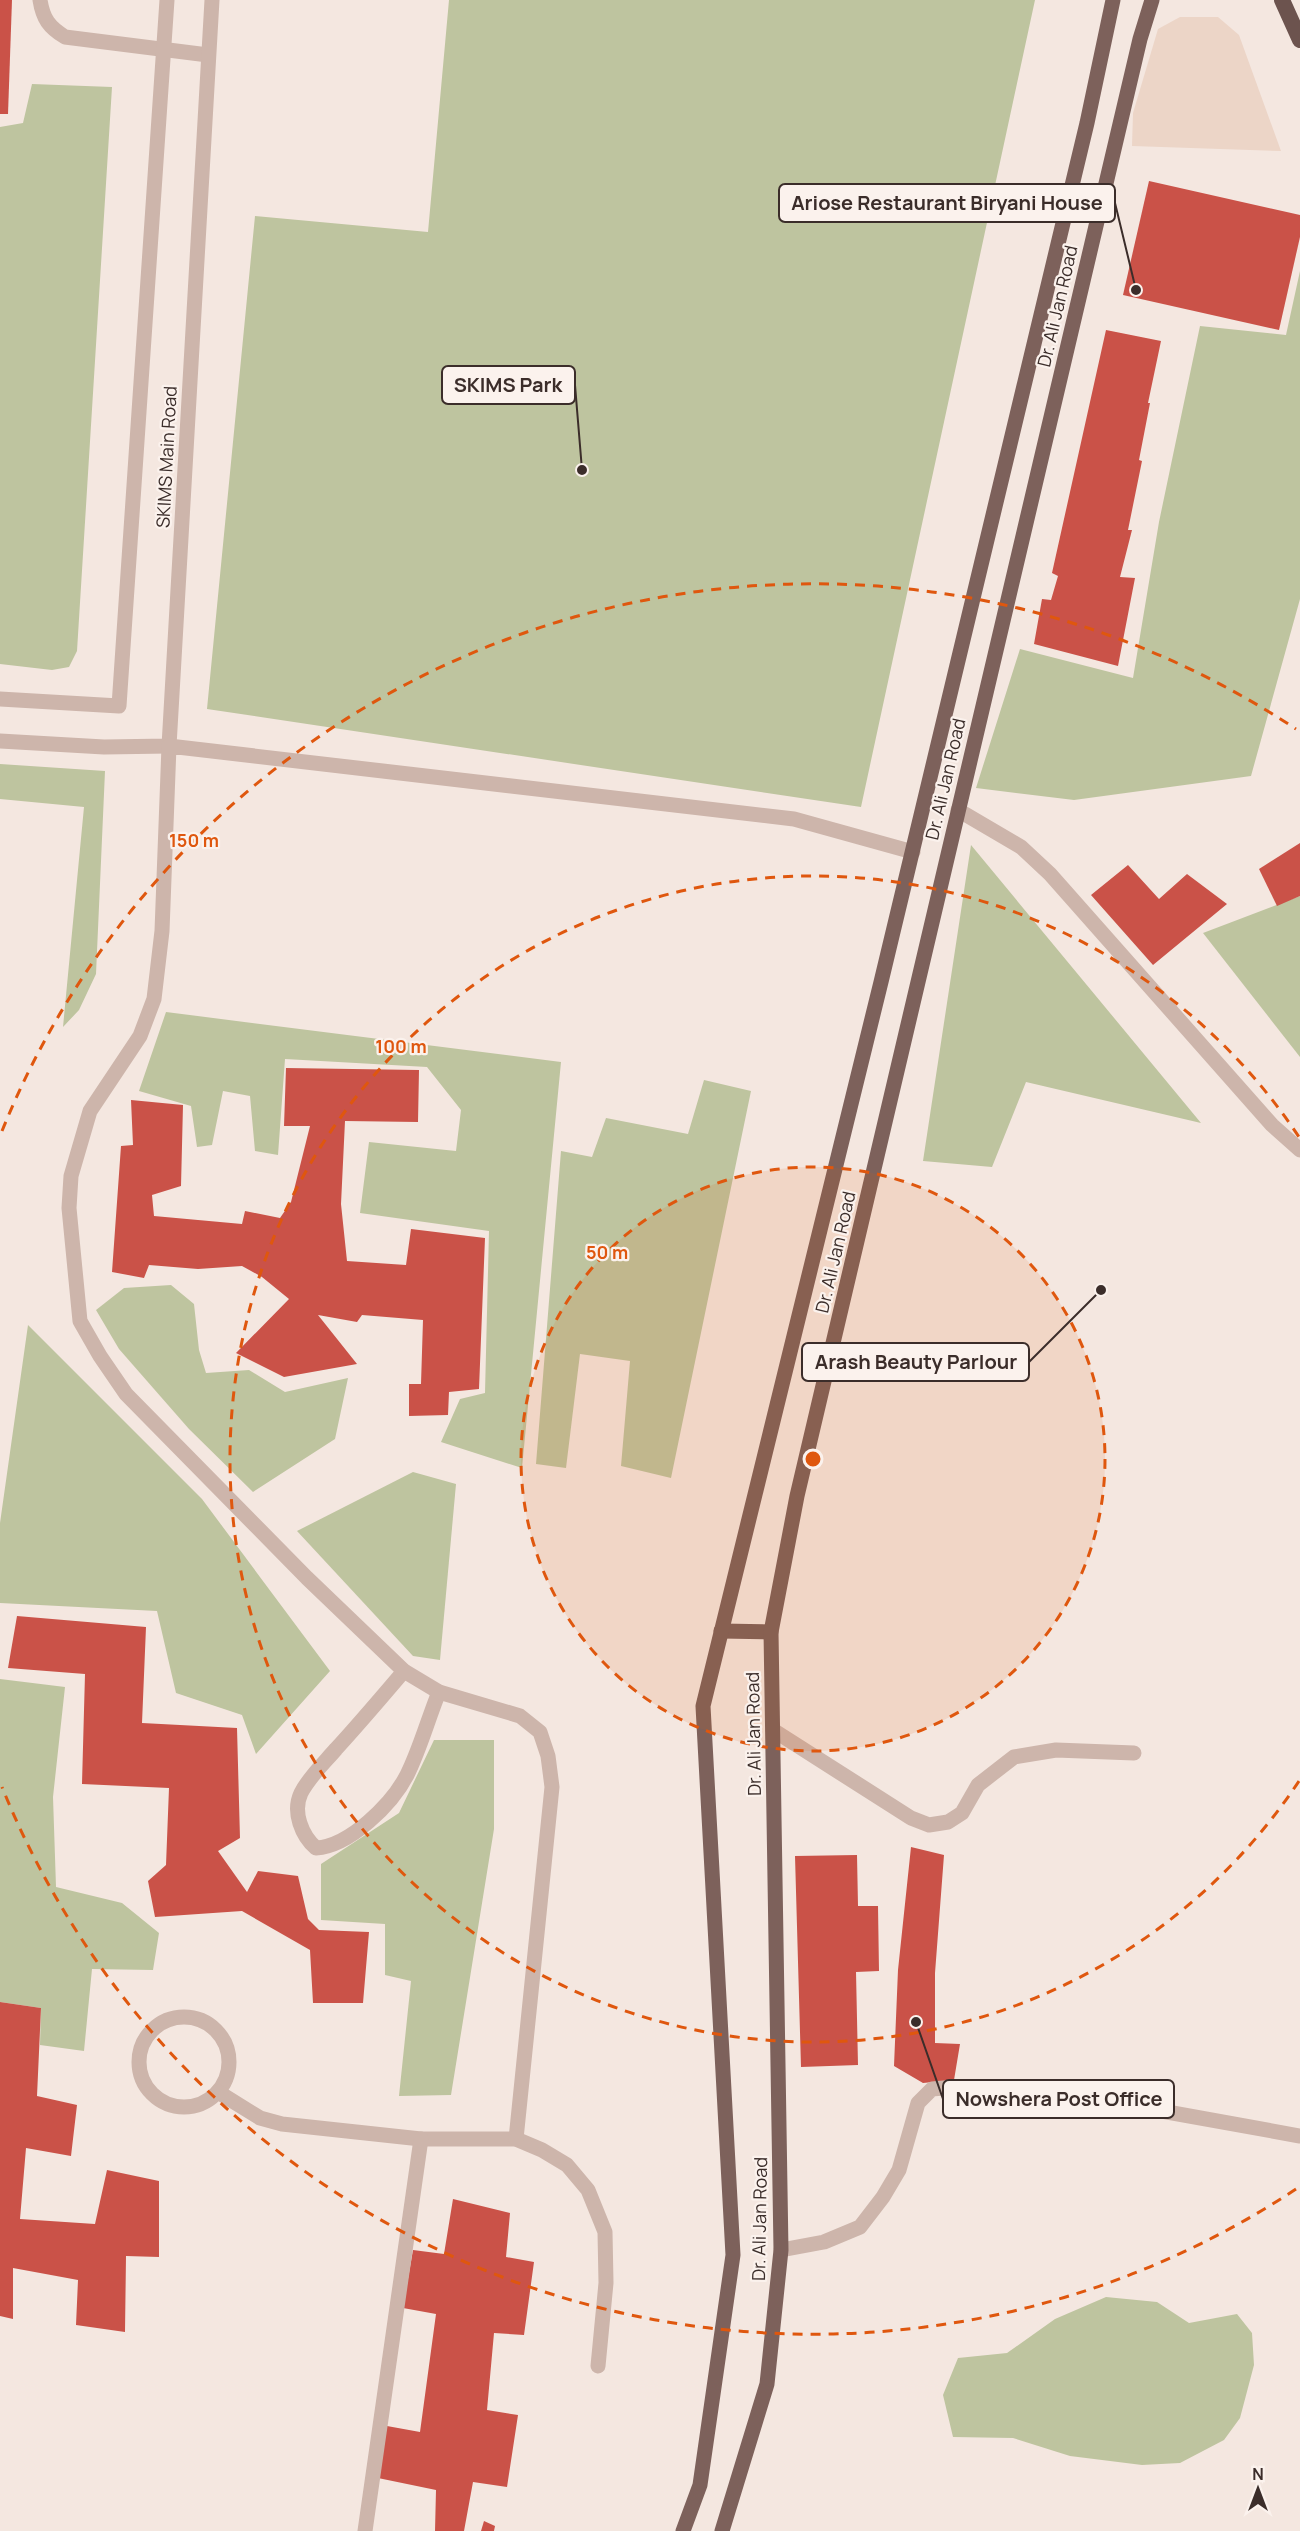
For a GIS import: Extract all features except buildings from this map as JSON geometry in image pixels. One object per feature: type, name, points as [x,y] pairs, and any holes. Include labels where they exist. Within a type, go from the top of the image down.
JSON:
[{"type":"highway","points":[[1282,0],[1300,40]]},
{"type":"main road","name":"Dr. Ali Jan Road","points":[[682,2531],[700,2485],[734,2255],[703,1706],[913,852],[1113,0]]},
{"type":"main road","name":"Dr. Ali Jan Road","points":[[722,2531],[767,2384],[781,2250],[771,1632],[797,1496],[1137,51],[1152,0]]},
{"type":"main road","points":[[721,1631],[771,1632]]},
{"type":"street","points":[[40,0],[42,12],[49,27],[65,37],[208,55]]},
{"type":"street","name":"SKIMS Main Road","points":[[0,699],[118,706],[167,0]]},
{"type":"street","name":"SKIMS Main Road","points":[[212,0],[169,746],[162,931],[154,999],[140,1036],[90,1111],[71,1176],[69,1208],[80,1322],[126,1394],[307,1578],[404,1671],[439,1692],[520,1716],[540,1732],[548,1756],[552,1787],[516,2139]]},
{"type":"street","points":[[0,741],[104,747],[169,746],[794,819],[913,852]]},
{"type":"street","points":[[958,810],[1021,847],[1050,874],[1272,1125],[1300,1150]]},
{"type":"street","points":[[404,1671],[315,1773],[300,1794],[298,1809],[300,1826],[307,1840],[316,1848],[327,1847],[371,1821],[407,1776],[439,1692]]},
{"type":"street","points":[[773,1730],[911,1818],[929,1825],[948,1822],[962,1813],[978,1785],[1014,1757],[1056,1750],[1134,1753]]},
{"type":"street","points":[[177,2016],[195,2018],[212,2025],[224,2040],[229,2057],[228,2075],[218,2092],[203,2104],[184,2108],[165,2104],[150,2092],[140,2076],[138,2056],[142,2042],[151,2030],[163,2021],[177,2016]]},
{"type":"street","points":[[781,2250],[824,2242],[860,2226],[883,2197],[899,2170],[918,2103],[932,2089],[955,2087],[1156,2110],[1300,2136]]},
{"type":"street","points":[[218,2092],[260,2118],[282,2124],[422,2139],[516,2139],[542,2150],[567,2165],[588,2190],[605,2232],[606,2283],[598,2366]]},
{"type":"street","points":[[364,2531],[422,2139]]},
{"type":"green space","points":[[449,0],[1035,0],[861,807],[207,709],[255,216],[428,232]]},
{"type":"green space","points":[[32,84],[112,87],[77,651],[69,667],[52,670],[0,664],[0,127],[23,123]]},
{"type":"green space","points":[[1300,271],[1300,599],[1251,776],[1074,800],[976,788],[1020,649],[1133,678],[1159,522],[1200,326],[1286,335]]},
{"type":"green space","points":[[0,764],[105,771],[96,974],[79,1010],[63,1027],[84,807],[0,799]]},
{"type":"green space","points":[[971,845],[1201,1123],[1026,1082],[992,1167],[923,1161]]},
{"type":"green space","points":[[1300,896],[1300,1057],[1203,933]]},
{"type":"green space","points":[[166,1012],[561,1062],[522,1468],[441,1442],[460,1399],[485,1393],[489,1231],[360,1213],[369,1142],[456,1151],[461,1110],[427,1067],[285,1059],[278,1155],[255,1151],[250,1096],[223,1091],[212,1145],[197,1147],[191,1106],[139,1091]]},
{"type":"green space","points":[[704,1080],[751,1091],[671,1478],[621,1466],[630,1361],[580,1354],[566,1468],[536,1464],[561,1151],[592,1157],[606,1118],[688,1134]]},
{"type":"green space","points":[[171,1285],[194,1304],[199,1350],[206,1373],[249,1370],[285,1392],[348,1378],[335,1439],[253,1492],[189,1429],[119,1349],[96,1310],[124,1288]]},
{"type":"green space","points":[[28,1325],[202,1499],[330,1671],[256,1754],[242,1715],[176,1693],[157,1611],[0,1603],[0,1523]]},
{"type":"green space","points":[[413,1472],[456,1484],[440,1660],[413,1656],[297,1531]]},
{"type":"green space","points":[[0,1679],[65,1687],[53,1797],[56,1887],[122,1903],[159,1933],[153,1970],[92,1969],[84,2051],[40,2045],[41,2008],[0,2002]]},
{"type":"green space","points":[[434,1740],[494,1740],[494,1829],[451,2095],[399,2096],[411,1981],[385,1975],[385,1924],[321,1920],[321,1864],[399,1813]]},
{"type":"green space","points":[[1106,2297],[1157,2302],[1189,2323],[1237,2314],[1252,2333],[1254,2365],[1240,2418],[1224,2440],[1180,2463],[1142,2465],[1070,2456],[1013,2438],[953,2437],[943,2395],[958,2358],[1007,2353],[1055,2319]]},
{"type":"shaded area","points":[[1180,17],[1218,17],[1239,35],[1281,151],[1132,146],[1133,113],[1158,29]]},
{"type":"place","name":"Ariose Restaurant Biryani House","points":[[1136,290]]},
{"type":"place","name":"SKIMS Park","points":[[582,470]]},
{"type":"place","name":"Arash Beauty Parlour","points":[[1101,1290]]},
{"type":"place","name":"Nowshera Post Office","points":[[916,2022]]}]
